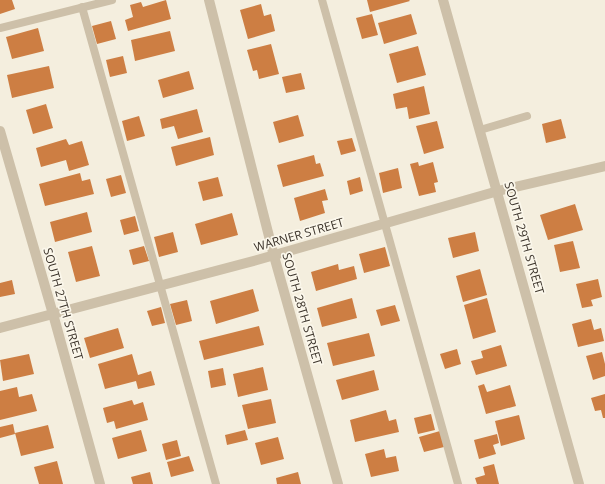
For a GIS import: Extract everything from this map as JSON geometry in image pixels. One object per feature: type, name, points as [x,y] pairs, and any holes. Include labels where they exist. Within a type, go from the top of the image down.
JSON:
[{"type":"street","name":"SOUTH 28TH STREET","points":[[209,0],[274,256],[338,484]]},
{"type":"street","name":"SOUTH 29TH STREET","points":[[443,0],[579,484]]},
{"type":"street","name":"SOUTH 27TH STREET","points":[[0,131],[100,484]]},
{"type":"street","name":"WARNER STREET","points":[[0,328],[161,287],[498,192],[605,166]]},
{"type":"lane","points":[[0,28],[112,0]]},
{"type":"lane","points":[[322,0],[458,484]]},
{"type":"lane","points":[[82,7],[216,484]]},
{"type":"lane","points":[[480,130],[527,116]]},
{"type":"building","points":[[0,0],[12,0],[15,9],[0,14]]},
{"type":"building","points":[[166,0],[171,19],[128,31],[125,20],[133,17],[130,5],[141,2],[143,7]]},
{"type":"building","points":[[367,0],[409,0],[410,1],[370,12]]},
{"type":"building","points":[[261,4],[264,16],[271,14],[275,31],[248,39],[240,10]]},
{"type":"building","points":[[372,14],[378,35],[362,39],[356,18]]},
{"type":"building","points":[[411,14],[417,34],[384,44],[378,23]]},
{"type":"building","points":[[111,21],[116,39],[97,44],[92,26]]},
{"type":"building","points":[[38,28],[44,51],[12,59],[6,37]]},
{"type":"building","points":[[170,31],[175,51],[135,61],[131,40]]},
{"type":"building","points":[[271,44],[279,74],[259,79],[257,70],[253,71],[247,50]]},
{"type":"building","points":[[418,46],[426,75],[397,83],[389,54]]},
{"type":"building","points":[[123,56],[127,73],[110,77],[106,60]]},
{"type":"building","points":[[49,66],[54,88],[12,98],[7,75]]},
{"type":"building","points":[[189,71],[194,89],[163,98],[158,80]]},
{"type":"building","points":[[301,73],[305,89],[286,93],[282,77]]},
{"type":"building","points":[[424,86],[430,114],[409,119],[407,107],[396,109],[393,94]]},
{"type":"building","points":[[46,104],[53,128],[33,134],[26,110]]},
{"type":"building","points":[[197,109],[203,132],[178,139],[174,126],[162,129],[160,119]]},
{"type":"building","points":[[298,115],[304,136],[279,143],[273,122]]},
{"type":"building","points":[[139,116],[145,136],[127,141],[122,121]]},
{"type":"building","points":[[561,119],[566,138],[546,143],[542,124]]},
{"type":"building","points":[[437,121],[444,148],[424,154],[416,126]]},
{"type":"building","points":[[210,137],[214,155],[176,166],[171,147]]},
{"type":"building","points":[[352,138],[356,151],[341,155],[337,141]]},
{"type":"building","points":[[66,139],[69,145],[82,141],[89,165],[69,171],[66,160],[41,167],[36,148]]},
{"type":"building","points":[[314,155],[316,164],[320,163],[324,176],[283,187],[277,165]]},
{"type":"building","points":[[418,162],[419,166],[433,162],[438,182],[434,183],[436,192],[419,196],[410,164]]},
{"type":"building","points":[[398,168],[402,188],[383,193],[379,173]]},
{"type":"building","points":[[80,173],[82,181],[90,179],[94,194],[45,206],[39,184]]},
{"type":"building","points":[[121,175],[126,193],[111,197],[106,179]]},
{"type":"building","points":[[218,177],[223,196],[203,201],[198,182]]},
{"type":"building","points":[[360,177],[363,191],[350,195],[347,181]]},
{"type":"building","points":[[325,189],[328,200],[322,201],[325,213],[300,221],[294,198]]},
{"type":"building","points":[[575,204],[583,230],[548,240],[540,215]]},
{"type":"building","points":[[87,212],[92,232],[55,242],[50,222]]},
{"type":"building","points":[[232,213],[238,235],[201,245],[195,224]]},
{"type":"building","points":[[135,216],[139,231],[124,235],[120,220]]},
{"type":"building","points":[[173,232],[178,252],[159,257],[154,237]]},
{"type":"building","points":[[475,232],[479,251],[453,258],[448,238]]},
{"type":"building","points":[[573,241],[580,268],[560,272],[554,245]]},
{"type":"building","points":[[92,246],[100,276],[76,282],[68,252]]},
{"type":"building","points":[[144,246],[149,261],[133,265],[129,250]]},
{"type":"building","points":[[385,247],[390,266],[364,273],[359,254]]},
{"type":"building","points":[[338,264],[339,270],[354,266],[357,279],[316,291],[311,272]]},
{"type":"building","points":[[480,269],[487,295],[463,302],[456,276]]},
{"type":"building","points":[[598,279],[602,297],[591,300],[593,306],[582,308],[576,284]]},
{"type":"building","points":[[12,280],[15,294],[0,297],[0,283]]},
{"type":"building","points":[[253,289],[259,311],[216,324],[210,301]]},
{"type":"building","points":[[352,298],[357,318],[322,327],[317,308]]},
{"type":"building","points":[[487,298],[496,332],[473,339],[464,305]]},
{"type":"building","points":[[187,300],[192,321],[176,325],[170,304]]},
{"type":"building","points":[[395,305],[400,321],[381,326],[376,310]]},
{"type":"building","points":[[161,307],[165,323],[152,326],[147,311]]},
{"type":"building","points":[[591,319],[594,330],[601,328],[604,341],[578,347],[572,324]]},
{"type":"building","points":[[259,326],[264,345],[204,360],[199,341]]},
{"type":"building","points":[[118,328],[124,348],[90,358],[84,338]]},
{"type":"building","points":[[369,333],[375,356],[333,366],[327,343]]},
{"type":"building","points":[[501,345],[507,366],[476,375],[471,361],[483,358],[481,351]]},
{"type":"building","points":[[457,349],[461,364],[445,369],[440,354]]},
{"type":"building","points":[[602,352],[605,364],[605,376],[593,380],[586,356]]},
{"type":"building","points":[[29,354],[34,374],[3,381],[0,360]]},
{"type":"building","points":[[132,354],[138,375],[151,371],[155,385],[138,389],[136,381],[105,389],[98,364]]},
{"type":"building","points":[[263,367],[268,390],[238,397],[233,374]]},
{"type":"building","points":[[223,368],[226,385],[211,388],[208,371]]},
{"type":"building","points":[[374,370],[379,390],[342,400],[336,380]]},
{"type":"building","points":[[484,384],[487,392],[510,385],[516,406],[486,414],[478,386]]},
{"type":"building","points":[[17,387],[19,397],[32,394],[37,411],[0,420],[0,391]]},
{"type":"building","points":[[605,394],[605,418],[603,418],[601,410],[595,411],[591,398]]},
{"type":"building","points":[[271,399],[276,423],[248,429],[242,405]]},
{"type":"building","points":[[132,400],[134,405],[143,402],[148,420],[116,429],[114,421],[107,423],[103,408]]},
{"type":"building","points":[[386,410],[389,421],[396,419],[399,432],[355,442],[350,420]]},
{"type":"building","points":[[431,414],[435,430],[418,434],[414,418]]},
{"type":"building","points":[[519,415],[525,439],[501,446],[495,421]]},
{"type":"building","points":[[13,424],[15,434],[0,438],[0,427]]},
{"type":"building","points":[[48,425],[54,448],[21,456],[15,433]]},
{"type":"building","points":[[141,430],[147,451],[118,459],[112,438]]},
{"type":"building","points":[[245,430],[248,440],[227,445],[225,435]]},
{"type":"building","points":[[440,431],[444,447],[424,452],[419,437]]},
{"type":"building","points":[[497,434],[499,443],[493,445],[496,454],[479,459],[474,440]]},
{"type":"building","points":[[278,437],[284,459],[261,465],[255,443]]},
{"type":"building","points":[[177,440],[181,456],[166,460],[162,444]]},
{"type":"building","points":[[384,449],[386,458],[396,456],[399,471],[371,477],[365,454]]},
{"type":"building","points":[[189,456],[194,471],[171,477],[167,462]]},
{"type":"building","points":[[57,461],[63,484],[39,484],[34,467]]},
{"type":"building","points":[[494,464],[499,484],[477,484],[475,478],[485,475],[483,467]]},
{"type":"building","points":[[150,472],[153,484],[133,484],[131,477]]},
{"type":"building","points":[[298,472],[301,484],[277,484],[276,478]]}]
